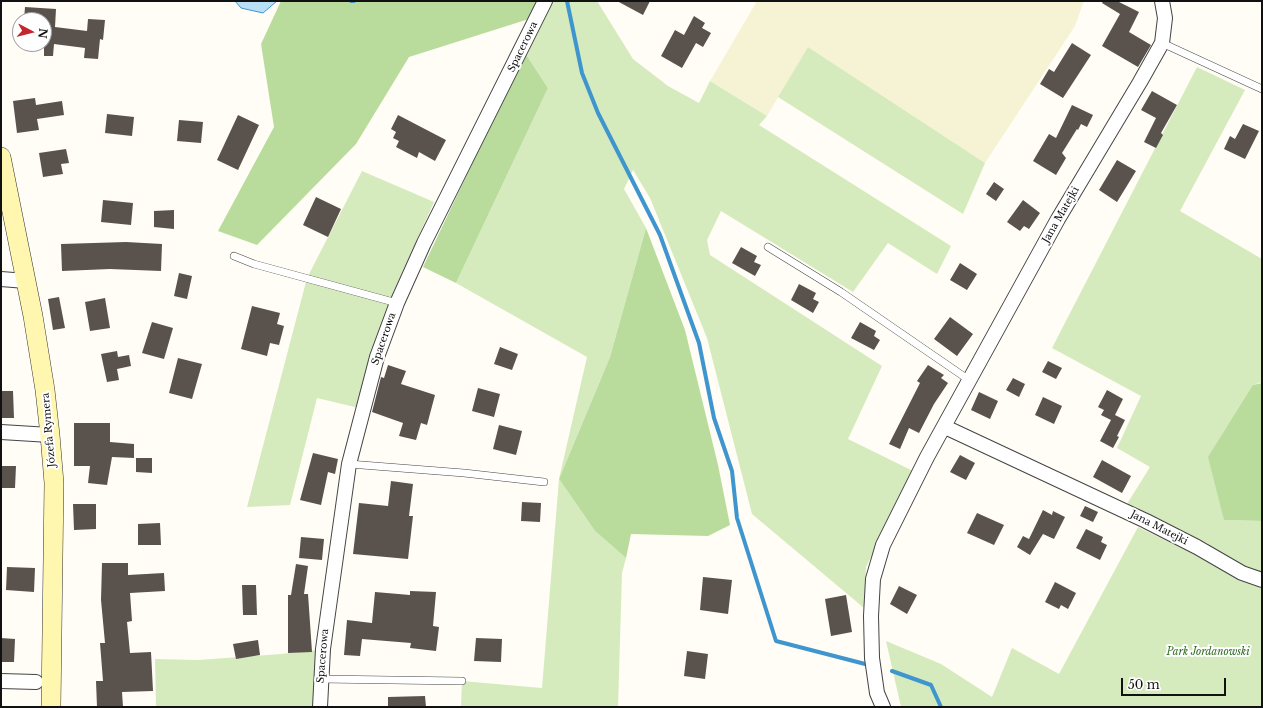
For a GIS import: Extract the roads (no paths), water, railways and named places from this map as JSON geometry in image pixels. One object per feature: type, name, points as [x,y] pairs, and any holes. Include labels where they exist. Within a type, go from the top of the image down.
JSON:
[{"type":"street","name":"Spacerowa","points":[[320,707],[323,649],[335,554],[349,464],[377,358],[397,302],[424,243],[546,1]]},
{"type":"street","name":"Jana Matejki","points":[[883,707],[877,693],[872,658],[871,616],[873,579],[883,545],[927,457],[945,427],[969,380],[1058,219],[1162,42],[1166,18],[1162,1]]},
{"type":"street","name":"Józefa Rymera","points":[[1,157],[46,390],[54,482],[51,707]]},
{"type":"street","points":[[1,279],[26,281]]},
{"type":"street","name":"Jana Matejki","points":[[945,427],[1146,521],[1197,547],[1242,573],[1262,580]]},
{"type":"street","points":[[1,432],[50,435]]},
{"type":"street","points":[[1,681],[36,682]]},
{"type":"lane","points":[[1162,42],[1262,89]]},
{"type":"lane","points":[[768,247],[841,292],[969,380]]},
{"type":"lane","points":[[234,256],[254,264],[397,302]]},
{"type":"lane","points":[[349,464],[464,473],[544,482]]},
{"type":"lane","points":[[321,679],[462,682]]},
{"type":"water","points":[[235,1],[277,1],[263,13],[241,8]]},
{"type":"waterway","points":[[567,1],[582,73],[598,113],[660,235],[699,343],[714,418],[732,471],[737,518],[776,641],[869,665]]},
{"type":"waterway","points":[[892,671],[931,685],[941,707]]},
{"type":"park label","name":"Park Jordanowski","points":[[1208,652]]}]
